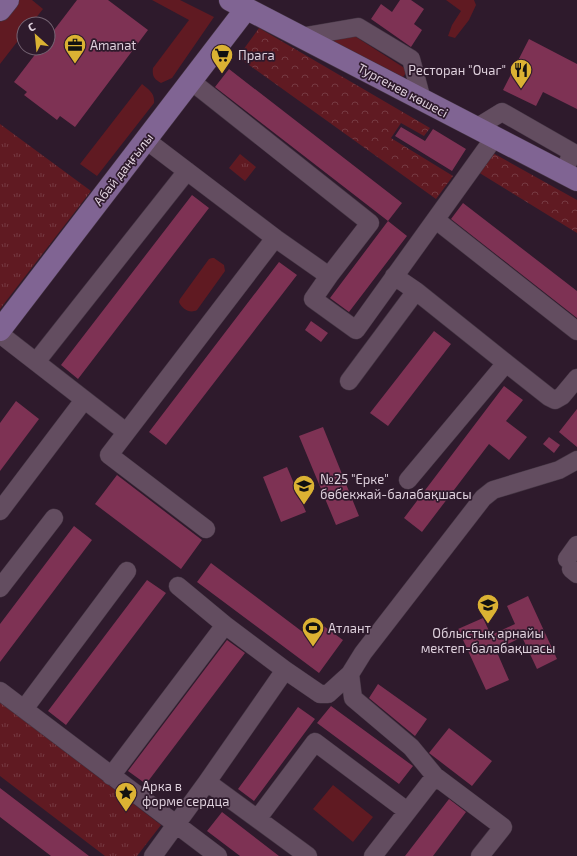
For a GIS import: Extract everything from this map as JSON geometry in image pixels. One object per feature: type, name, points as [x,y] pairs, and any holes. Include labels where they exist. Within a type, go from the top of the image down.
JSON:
[{"type":"main road","points":[[0,10],[8,0]]},
{"type":"main road","name":"Тургенев көшесі","points":[[238,4],[570,177]]},
{"type":"main road","name":"Абай даңғылы","points":[[0,330],[191,81],[238,4]]},
{"type":"lane","points":[[300,37],[358,26],[411,58],[422,100]]},
{"type":"lane","points":[[191,81],[370,223],[313,299],[356,330],[436,220],[485,133],[502,112],[574,150],[570,177]]},
{"type":"lane","points":[[146,140],[275,238],[329,276]]},
{"type":"lane","points":[[36,362],[187,171]]},
{"type":"lane","points":[[436,220],[577,331]]},
{"type":"lane","points":[[206,529],[109,455],[275,238]]},
{"type":"lane","points":[[394,276],[416,291],[549,397],[555,400],[562,396],[577,378]]},
{"type":"lane","points":[[349,380],[416,291]]},
{"type":"lane","points":[[0,334],[126,432]]},
{"type":"lane","points":[[408,480],[506,363]]},
{"type":"lane","points":[[0,511],[84,400]]},
{"type":"lane","points":[[178,586],[225,625],[285,670],[320,694],[328,694],[350,674],[363,652],[483,498],[493,490],[559,470],[577,460]]},
{"type":"lane","points":[[0,588],[54,518]]},
{"type":"lane","points":[[24,710],[127,572]]},
{"type":"lane","points":[[111,776],[225,625]]},
{"type":"lane","points":[[153,856],[207,782],[285,670]]},
{"type":"lane","points":[[350,674],[353,698],[412,747],[436,776],[503,827],[480,856]]},
{"type":"lane","points":[[0,692],[218,856]]},
{"type":"lane","points":[[258,818],[315,742],[407,811]]},
{"type":"lane","points":[[373,856],[436,776]]},
{"type":"lane","points":[[207,782],[308,856]]},
{"type":"green space","points":[[17,0],[32,0],[43,9],[37,16],[16,16],[16,43],[0,64],[0,22]]},
{"type":"green space","points":[[152,0],[180,0],[214,17],[172,78],[161,83],[154,77],[153,68],[189,20]]},
{"type":"green space","points":[[446,0],[474,0],[476,5],[469,20],[455,38],[448,36],[452,25],[461,11]]},
{"type":"green space","points":[[259,28],[430,128],[424,136],[401,123],[391,138],[453,176],[436,199],[238,57]]},
{"type":"green space","points":[[353,35],[406,69],[406,73],[403,77],[332,41]]},
{"type":"green space","points":[[142,84],[154,97],[154,103],[97,176],[80,164]]},
{"type":"green space","points":[[0,124],[91,191],[0,309]]},
{"type":"green space","points":[[491,152],[577,200],[577,233],[478,172]]},
{"type":"green space","points":[[240,154],[256,167],[245,181],[229,168]]},
{"type":"green space","points":[[212,258],[224,265],[225,271],[197,310],[189,311],[184,309],[180,305],[180,299],[209,259]]},
{"type":"green space","points":[[0,702],[161,825],[137,856],[105,856],[0,776]]},
{"type":"green space","points":[[333,785],[373,817],[353,842],[313,809]]},
{"type":"building","name":"Amanat","points":[[77,0],[108,0],[148,30],[75,127],[60,116],[57,120],[24,95],[27,92],[14,82],[34,56],[56,56],[56,28]]},
{"type":"building","points":[[400,0],[411,0],[424,9],[414,24],[422,30],[411,47],[371,19],[381,4],[392,12]]},
{"type":"building","points":[[529,39],[577,64],[577,109],[543,92],[536,106],[503,90]]},
{"type":"building","points":[[229,69],[402,203],[388,221],[215,87]]},
{"type":"building","points":[[401,127],[425,141],[433,129],[466,149],[452,171],[395,136]]},
{"type":"building","points":[[192,195],[209,208],[78,379],[61,365]]},
{"type":"building","points":[[463,203],[577,291],[577,318],[451,219]]},
{"type":"building","points":[[388,221],[407,236],[349,312],[330,298]]},
{"type":"building","points":[[279,262],[297,275],[166,445],[149,432]]},
{"type":"building","points":[[311,321],[328,333],[321,342],[305,330]]},
{"type":"building","points":[[434,331],[451,344],[388,426],[370,413]]},
{"type":"building","points":[[504,386],[523,400],[506,421],[527,437],[509,460],[489,444],[422,532],[404,518]]},
{"type":"building","points":[[16,401],[39,419],[0,471],[0,423]]},
{"type":"building","points":[[577,409],[577,447],[559,432]]},
{"type":"building","points":[[323,427],[359,516],[336,525],[299,436]]},
{"type":"building","points":[[549,437],[560,445],[554,453],[543,444]]},
{"type":"building","points":[[287,467],[306,512],[281,522],[263,477]]},
{"type":"building","points":[[117,475],[202,540],[181,569],[95,504]]},
{"type":"building","points":[[74,526],[92,540],[0,662],[0,624]]},
{"type":"building","points":[[211,563],[304,633],[314,619],[343,640],[319,673],[197,582]]},
{"type":"building","points":[[147,580],[166,593],[66,725],[48,711]]},
{"type":"building","points":[[528,596],[557,659],[537,669],[522,637],[496,650],[509,680],[486,690],[458,629],[483,618],[491,635],[515,624],[507,606]]},
{"type":"building","points":[[227,640],[245,653],[146,784],[128,771]]},
{"type":"building","points":[[378,684],[427,719],[415,736],[369,698]]},
{"type":"building","points":[[331,706],[413,766],[399,784],[317,723]]},
{"type":"building","points":[[298,707],[315,719],[254,801],[238,789]]},
{"type":"building","points":[[449,728],[492,761],[472,786],[429,753]]},
{"type":"building","points":[[0,788],[89,856],[51,856],[0,817]]},
{"type":"building","points":[[449,799],[466,812],[433,856],[405,856]]},
{"type":"building","points":[[222,812],[279,856],[240,856],[207,831]]},
{"type":"place","name":"Amanat","points":[[75,64]]},
{"type":"place","name":"Прага","points":[[222,74]]},
{"type":"place","name":"Ресторан \"Очаг\"","points":[[521,90]]},
{"type":"place","name":"№25 \"Ерке\" бөбекжай-балабақшасы","points":[[304,506]]},
{"type":"place","name":"Облыстық арнайы мектеп-балабақшасы","points":[[488,624]]},
{"type":"place","name":"Атлант","points":[[313,648]]},
{"type":"place","name":"Арка в форме сердца","points":[[126,812]]}]
